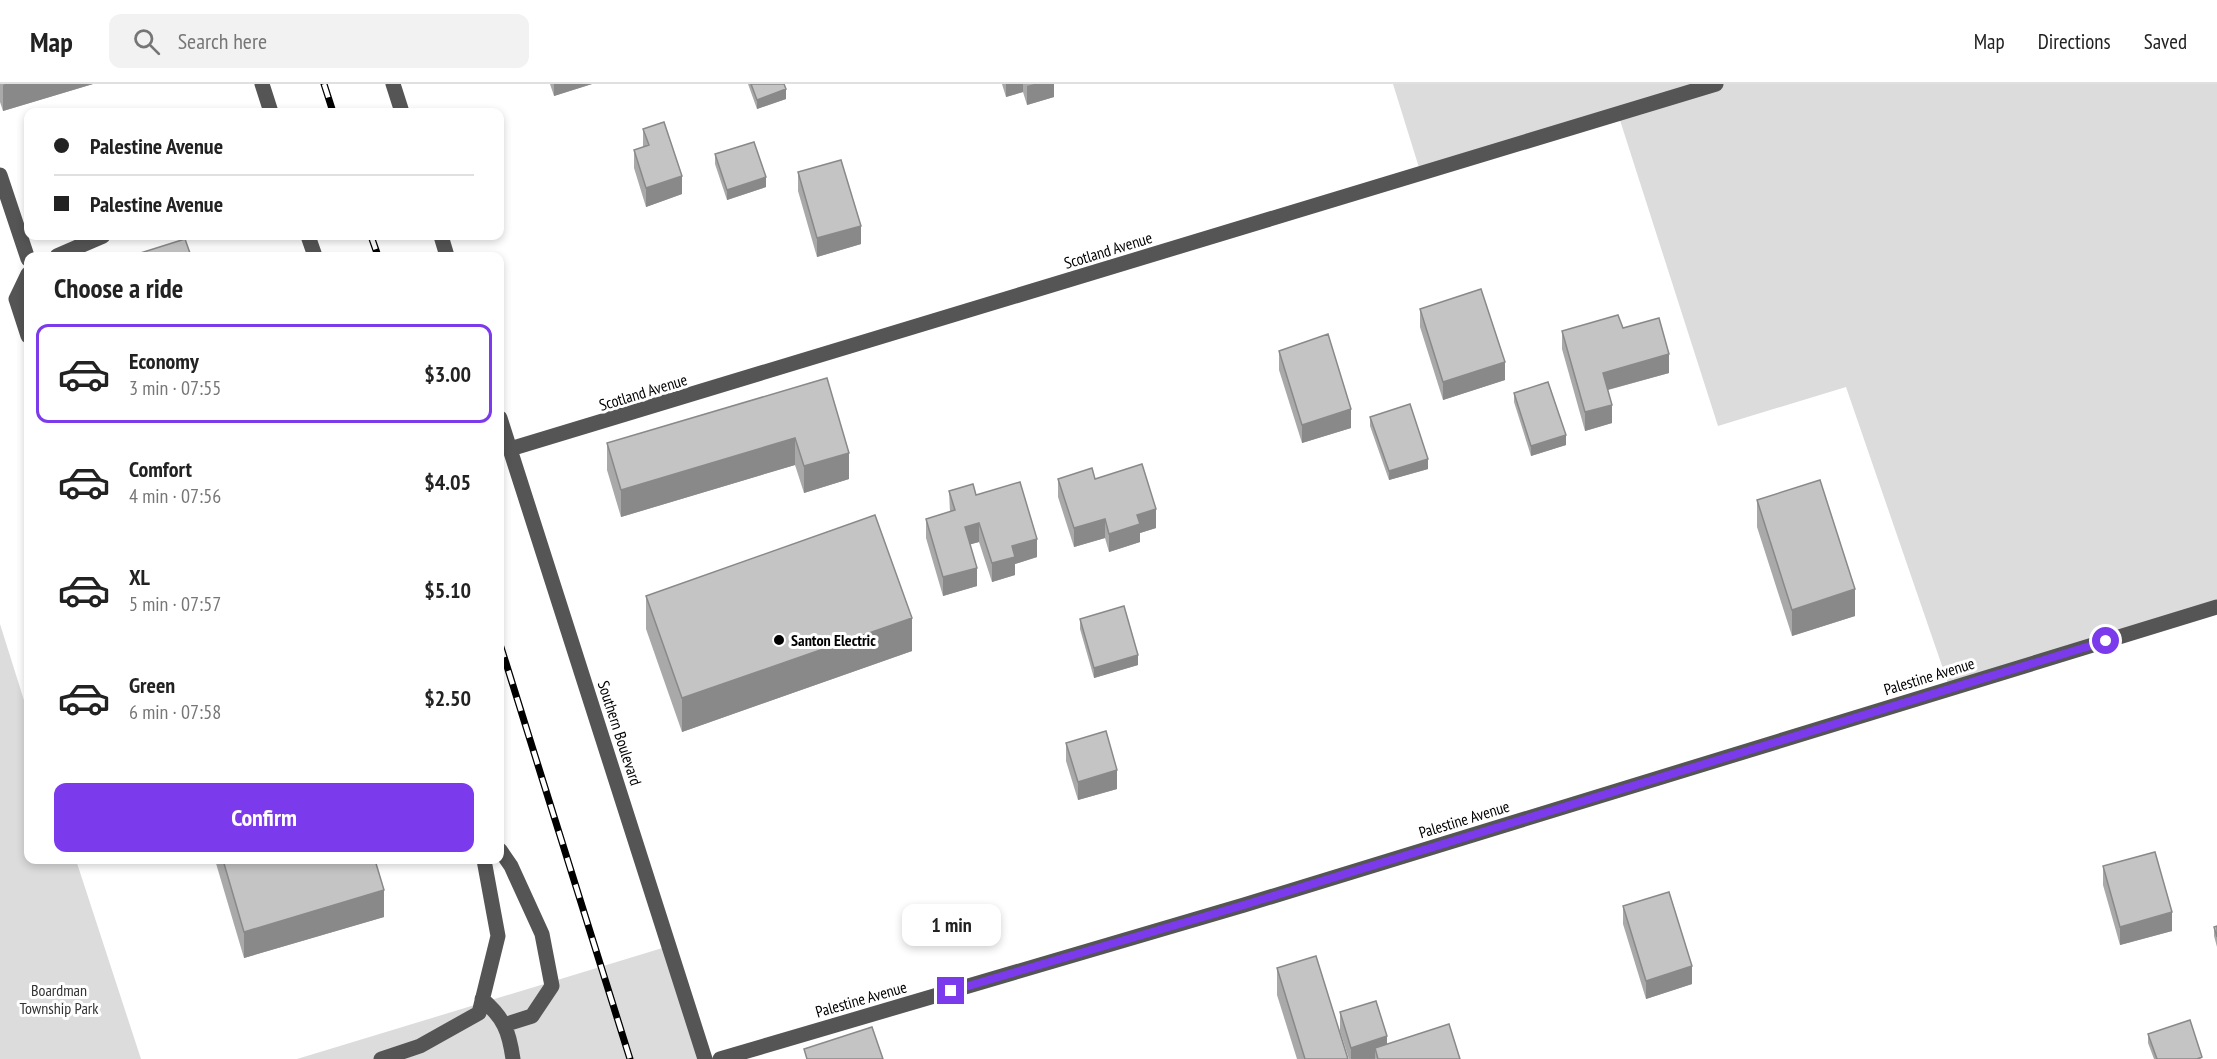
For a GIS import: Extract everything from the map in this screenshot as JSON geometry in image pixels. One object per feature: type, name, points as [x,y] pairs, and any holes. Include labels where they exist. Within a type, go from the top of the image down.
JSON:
[{"type":"street","points":[[262,84],[270,108]]},
{"type":"street","points":[[393,84],[401,108]]},
{"type":"street","name":"Scotland Avenue","points":[[510,449],[579,430],[1716,84]]},
{"type":"street","points":[[0,175],[26,252]]},
{"type":"street","points":[[66,252],[94,240]]},
{"type":"street","points":[[24,282],[16,299],[24,324]]},
{"type":"street","name":"Southern Boulevard","points":[[504,430],[705,1059]]},
{"type":"street","name":"Palestine Avenue","points":[[720,1059],[1255,902],[2217,607]]},
{"type":"street","points":[[504,856],[511,866],[542,934],[552,986],[532,1016],[504,1024]]},
{"type":"street","points":[[381,1059],[420,1046],[479,1013],[498,936],[485,864]]},
{"type":"street","points":[[482,999],[509,1032],[513,1059]]},
{"type":"green space","points":[[1393,84],[2217,84],[2217,607],[1950,689],[1846,387],[1718,426],[1618,114],[1421,174]]},
{"type":"green space","name":"Boardman Township Park","points":[[0,624],[24,700],[24,864],[77,864],[141,1059],[0,1059]]},
{"type":"green space","points":[[669,946],[705,1059],[297,1059]]},
{"type":"building","points":[[751,84],[784,84],[786,89],[757,100]]},
{"type":"building","points":[[664,122],[682,176],[646,188],[634,150],[649,145],[643,129]]},
{"type":"building","points":[[754,142],[766,177],[727,190],[715,154]]},
{"type":"building","points":[[841,160],[861,226],[817,238],[798,172]]},
{"type":"building","points":[[185,240],[190,252],[144,252]]},
{"type":"building","points":[[1481,289],[1505,362],[1443,382],[1420,309]]},
{"type":"building","points":[[1618,315],[1623,328],[1659,318],[1669,354],[1603,373],[1612,405],[1585,412],[1562,331]]},
{"type":"building","points":[[1328,334],[1351,409],[1302,425],[1279,351]]},
{"type":"building","points":[[827,378],[849,453],[804,466],[795,438],[621,490],[607,443]]},
{"type":"building","points":[[1548,382],[1566,435],[1531,446],[1514,393]]},
{"type":"building","points":[[1410,404],[1428,459],[1389,471],[1370,417]]},
{"type":"building","points":[[1142,464],[1156,509],[1137,515],[1140,524],[1109,534],[1105,519],[1074,528],[1058,479],[1092,468],[1095,479]]},
{"type":"building","points":[[1820,480],[1855,589],[1792,610],[1757,500]]},
{"type":"building","points":[[1020,482],[1037,539],[1012,546],[1015,557],[992,563],[979,523],[965,527],[977,568],[943,577],[926,519],[955,510],[949,491],[973,484],[976,495]]},
{"type":"building","name":"Santon Electric","points":[[875,515],[912,618],[682,698],[646,596]]},
{"type":"building","points":[[1124,606],[1138,655],[1094,668],[1080,619]]},
{"type":"building","points":[[1106,731],[1117,770],[1078,782],[1066,743]]},
{"type":"building","points":[[2155,852],[2172,912],[2120,927],[2103,866]]},
{"type":"building","points":[[224,864],[376,864],[384,890],[244,932]]},
{"type":"building","points":[[1669,892],[1692,966],[1646,981],[1623,906]]},
{"type":"building","points":[[1316,956],[1348,1059],[1305,1059],[1277,968]]},
{"type":"building","points":[[1376,1001],[1387,1036],[1351,1048],[1340,1012]]},
{"type":"building","points":[[2190,1020],[2202,1057],[2157,1059],[2148,1034]]},
{"type":"building","points":[[1449,1024],[1460,1059],[1378,1059],[1375,1048]]},
{"type":"building","points":[[872,1027],[883,1059],[807,1059],[804,1049]]},
{"type":"railway","points":[[324,84],[332,108]]},
{"type":"railway","points":[[372,240],[377,252]]},
{"type":"railway","points":[[504,657],[630,1059]]},
{"type":"place","name":"Santon Electric","points":[[779,640]]},
{"type":"route","points":[[951,991],[1244,905],[2106,641]]}]
